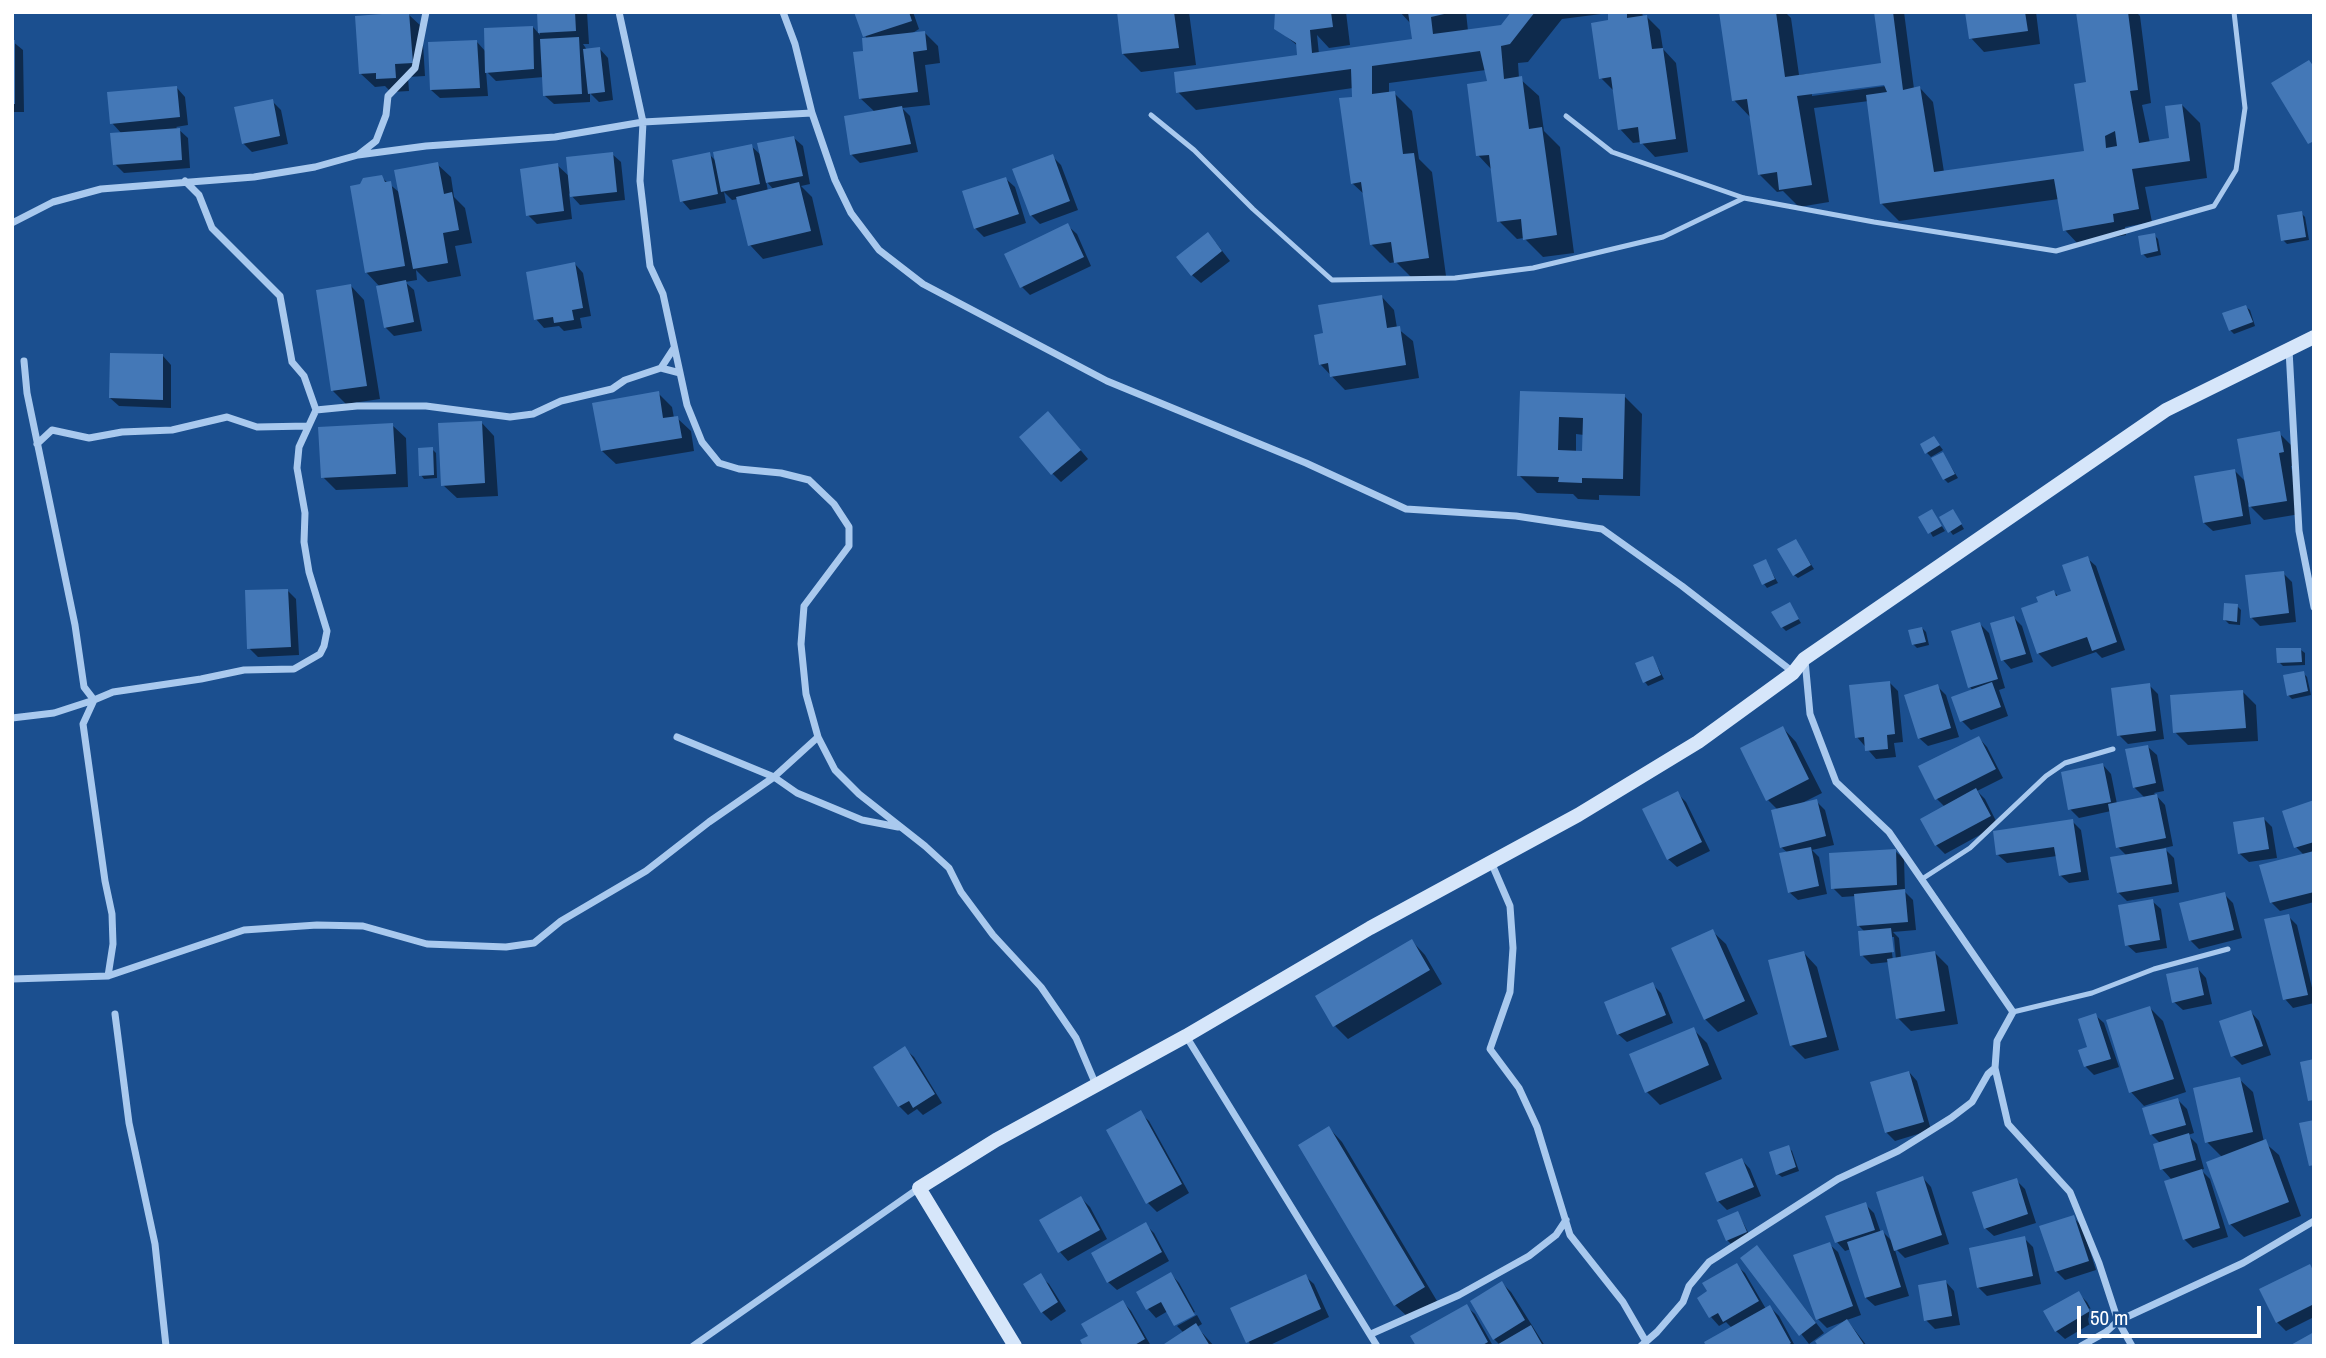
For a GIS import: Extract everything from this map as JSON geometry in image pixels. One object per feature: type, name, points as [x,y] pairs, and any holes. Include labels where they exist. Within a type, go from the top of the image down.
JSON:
[{"type":"street","points":[[358,155],[376,141],[386,116],[388,96],[415,68],[426,12]]},
{"type":"street","points":[[619,12],[642,122],[640,181],[650,266],[663,294],[687,405],[702,442],[719,463],[739,469],[781,473],[809,480],[834,504],[849,527],[849,547],[804,606],[801,644],[806,694],[818,737],[835,770],[859,794],[926,846],[949,868],[961,892],[993,935],[1041,987],[1076,1038],[1097,1085]]},
{"type":"street","points":[[783,12],[795,44],[811,113],[851,214],[879,250],[923,284],[1107,381],[1306,463],[1406,509],[1516,516],[1602,529],[1682,586],[1793,673]]},
{"type":"street","points":[[12,223],[53,202],[101,188],[254,177],[315,167],[358,155],[426,146],[555,137],[642,122],[811,113]]},
{"type":"street","points":[[12,718],[54,713],[113,692],[244,670],[293,669],[320,654],[324,646],[327,631],[309,572],[304,542],[305,513],[297,468],[299,447],[316,410],[304,376],[292,362],[280,296],[212,228],[200,195],[185,181]]},
{"type":"street","points":[[693,1346],[919,1188],[996,1140],[1186,1036],[1370,928],[1578,815],[1698,743],[1793,673],[1804,659],[2166,410],[2314,337]]},
{"type":"street","points":[[661,368],[675,348]]},
{"type":"street","points":[[2288,350],[2300,531],[2314,607]]},
{"type":"street","points":[[24,361],[27,393],[75,625],[84,687],[94,700]]},
{"type":"street","points":[[316,410],[367,405],[426,406],[510,417],[533,414],[561,401],[612,389],[625,380],[661,368],[680,373]]},
{"type":"street","points":[[37,444],[52,430],[89,438],[121,432],[172,430],[227,417],[257,427],[308,426]]},
{"type":"street","points":[[1804,659],[1810,714],[1836,782],[1889,832],[2012,1012],[1997,1041],[1995,1068],[2008,1124],[2070,1192],[2099,1263],[2118,1321],[2132,1346]]},
{"type":"street","points":[[94,700],[83,724],[112,914],[113,944],[108,976]]},
{"type":"street","points":[[677,737],[774,777],[797,793],[862,820],[902,828]]},
{"type":"street","points":[[12,979],[108,976],[244,930],[317,925],[363,926],[427,944],[506,947],[534,943],[561,921],[646,871],[709,822],[774,777],[818,737]]},
{"type":"street","points":[[1491,862],[1510,906],[1513,948],[1510,992],[1490,1049],[1519,1087],[1536,1128],[1570,1236],[1623,1301],[1643,1343],[1657,1332],[1683,1302],[1689,1286],[1709,1262],[1838,1179],[1898,1151],[1951,1118],[1972,1102],[1988,1074],[1995,1068]]},
{"type":"street","points":[[115,1014],[129,1123],[155,1244],[166,1346]]},
{"type":"street","points":[[1186,1036],[1377,1346]]},
{"type":"street","points":[[919,1188],[1015,1345]]},
{"type":"street","points":[[1371,1335],[1459,1295],[1529,1256],[1556,1235],[1566,1220]]},
{"type":"street","points":[[2081,1346],[2106,1332],[2118,1321],[2243,1263],[2314,1221]]},
{"type":"lane","points":[[1566,116],[1612,152],[1744,198],[2056,251],[2214,206],[2236,170],[2245,108],[2234,12]]},
{"type":"lane","points":[[1151,115],[1194,150],[1253,209],[1332,280],[1455,278],[1533,268],[1663,237],[1744,198]]},
{"type":"lane","points":[[1922,879],[1970,848],[2046,776],[2066,763],[2113,749]]},
{"type":"lane","points":[[2012,1012],[2092,993],[2154,968],[2228,949]]},
{"type":"building","points":[[409,12],[413,63],[395,64],[396,78],[376,79],[376,73],[359,74],[355,16]]},
{"type":"building","points":[[537,12],[575,12],[576,31],[538,33]]},
{"type":"building","points":[[854,12],[909,12],[912,21],[863,37]]},
{"type":"building","points":[[1117,12],[1174,12],[1179,48],[1122,54]]},
{"type":"building","points":[[1275,12],[1331,12],[1333,27],[1310,30],[1312,53],[1412,39],[1408,12],[1453,12],[1431,17],[1433,34],[1501,25],[1511,12],[1535,12],[1510,44],[1501,46],[1504,79],[1522,76],[1529,129],[1542,127],[1557,235],[1523,240],[1521,219],[1497,222],[1489,155],[1476,156],[1467,84],[1487,81],[1480,51],[1372,66],[1372,94],[1395,91],[1403,154],[1414,153],[1429,258],[1394,263],[1391,242],[1370,245],[1361,182],[1351,184],[1339,98],[1352,97],[1351,69],[1176,93],[1174,72],[1297,55],[1296,43],[1274,29]]},
{"type":"building","points":[[1608,12],[1627,12],[1627,18],[1647,15],[1652,49],[1663,48],[1676,139],[1640,144],[1638,127],[1618,130],[1611,77],[1599,79],[1591,23],[1608,20]]},
{"type":"building","points":[[1719,12],[1776,12],[1785,77],[1881,63],[1874,12],[1893,12],[1903,90],[1920,86],[1934,172],[2084,151],[2074,84],[2086,82],[2076,12],[2128,12],[2138,90],[2130,91],[2139,143],[2169,138],[2165,106],[2182,104],[2190,161],[2132,169],[2139,209],[2113,214],[2114,222],[2063,231],[2054,179],[1880,204],[1866,95],[1887,92],[1884,85],[1797,96],[1812,185],[1779,190],[1777,172],[1758,175],[1747,99],[1732,101]],"holes":[[[2115,131],[2117,146],[2106,148],[2105,136]]]},
{"type":"building","points":[[1965,12],[2025,12],[2028,31],[1969,39]]},
{"type":"building","points":[[533,26],[534,69],[485,73],[484,28]]},
{"type":"building","points":[[925,31],[927,50],[913,52],[918,92],[859,99],[853,52],[863,51],[862,38]]},
{"type":"building","points":[[579,37],[582,94],[543,96],[540,39]]},
{"type":"building","points":[[12,40],[15,40],[15,104],[12,104]]},
{"type":"building","points":[[477,40],[480,88],[430,90],[428,42]]},
{"type":"building","points":[[600,47],[605,92],[588,94],[583,49]]},
{"type":"building","points":[[2309,60],[2314,67],[2314,141],[2308,144],[2271,83]]},
{"type":"building","points":[[177,86],[180,117],[110,124],[107,92]]},
{"type":"building","points":[[273,99],[280,136],[242,144],[234,107]]},
{"type":"building","points":[[902,106],[911,144],[850,155],[844,116]]},
{"type":"building","points":[[180,128],[182,160],[113,165],[110,133]]},
{"type":"building","points":[[794,136],[803,176],[766,183],[757,143]]},
{"type":"building","points":[[752,144],[760,184],[721,192],[713,152]]},
{"type":"building","points":[[613,152],[617,192],[570,197],[566,157]]},
{"type":"building","points":[[710,152],[718,194],[680,202],[672,160]]},
{"type":"building","points":[[1053,154],[1070,201],[1030,216],[1012,169]]},
{"type":"building","points":[[438,162],[444,194],[452,192],[459,230],[443,233],[448,263],[413,269],[394,170]]},
{"type":"building","points":[[558,163],[564,211],[526,216],[520,169]]},
{"type":"building","points":[[382,175],[385,182],[391,181],[405,266],[365,273],[350,186],[360,184],[363,178]]},
{"type":"building","points":[[1006,177],[1019,214],[974,229],[962,191]]},
{"type":"building","points":[[799,182],[811,231],[748,246],[736,197]]},
{"type":"building","points":[[2302,211],[2306,237],[2281,241],[2277,215]]},
{"type":"building","points":[[1068,223],[1084,257],[1020,288],[1004,254]]},
{"type":"building","points":[[1208,232],[1222,251],[1191,276],[1176,257]]},
{"type":"building","points":[[2155,233],[2158,251],[2141,255],[2138,236]]},
{"type":"building","points":[[575,262],[583,308],[572,310],[574,320],[554,323],[553,317],[534,320],[526,272]]},
{"type":"building","points":[[406,280],[414,322],[384,328],[376,286]]},
{"type":"building","points":[[351,284],[367,386],[331,391],[316,290]]},
{"type":"building","points":[[1382,295],[1387,328],[1400,326],[1406,365],[1330,377],[1328,363],[1319,365],[1314,335],[1323,333],[1318,305]]},
{"type":"building","points":[[2246,305],[2253,322],[2229,331],[2222,313]]},
{"type":"building","points":[[110,353],[163,354],[163,400],[109,398]]},
{"type":"building","points":[[659,391],[663,418],[678,416],[682,438],[601,451],[592,403]]},
{"type":"building","points":[[1520,391],[1625,394],[1623,479],[1582,478],[1582,483],[1558,482],[1559,477],[1517,476]],"holes":[[[1559,417],[1583,418],[1582,451],[1558,450]]]},
{"type":"building","points":[[1048,411],[1081,450],[1051,475],[1019,437]]},
{"type":"building","points":[[482,421],[485,483],[441,486],[438,423]]},
{"type":"building","points":[[393,423],[396,474],[321,478],[318,427]]},
{"type":"building","points":[[2280,431],[2284,452],[2279,453],[2287,501],[2249,507],[2237,439]]},
{"type":"building","points":[[1934,436],[1940,445],[1925,454],[1920,444]]},
{"type":"building","points":[[433,447],[434,475],[419,476],[418,448]]},
{"type":"building","points":[[1943,452],[1955,474],[1943,480],[1931,458]]},
{"type":"building","points":[[2235,469],[2243,516],[2203,523],[2194,476]]},
{"type":"building","points":[[1932,509],[1942,526],[1928,534],[1918,517]]},
{"type":"building","points":[[1953,509],[1962,524],[1948,533],[1939,517]]},
{"type":"building","points":[[1796,539],[1811,565],[1793,576],[1777,549]]},
{"type":"building","points":[[2088,556],[2117,642],[2092,651],[2087,637],[2037,654],[2021,608],[2038,602],[2036,597],[2054,590],[2056,596],[2071,591],[2062,565]]},
{"type":"building","points":[[1766,559],[1775,579],[1762,585],[1753,565]]},
{"type":"building","points":[[2284,571],[2289,613],[2250,618],[2245,575]]},
{"type":"building","points":[[288,589],[291,647],[247,649],[245,590]]},
{"type":"building","points":[[1790,602],[1799,619],[1781,628],[1771,612]]},
{"type":"building","points":[[2224,603],[2238,604],[2237,622],[2223,620]]},
{"type":"building","points":[[2014,616],[2026,654],[2001,661],[1990,623]]},
{"type":"building","points":[[1980,622],[1998,679],[1968,688],[1951,631]]},
{"type":"building","points":[[1922,627],[1926,642],[1912,645],[1908,630]]},
{"type":"building","points":[[2276,648],[2301,648],[2302,662],[2277,663]]},
{"type":"building","points":[[1653,656],[1661,675],[1643,683],[1635,663]]},
{"type":"building","points":[[2304,671],[2308,691],[2287,696],[2283,675]]},
{"type":"building","points":[[1890,681],[1895,734],[1887,735],[1888,749],[1865,751],[1864,737],[1855,738],[1849,685]]},
{"type":"building","points":[[1992,682],[2001,707],[1960,722],[1951,697]]},
{"type":"building","points":[[2150,683],[2156,731],[2117,736],[2111,688]]},
{"type":"building","points":[[1938,684],[1951,728],[1918,739],[1904,695]]},
{"type":"building","points":[[2243,690],[2246,728],[2173,733],[2170,695]]},
{"type":"building","points":[[1783,726],[1809,779],[1766,801],[1740,748]]},
{"type":"building","points":[[1979,736],[1996,769],[1935,800],[1918,766]]},
{"type":"building","points":[[2148,745],[2156,783],[2133,788],[2125,749]]},
{"type":"building","points":[[2103,763],[2111,802],[2068,810],[2061,772]]},
{"type":"building","points":[[1976,788],[1991,816],[1935,846],[1920,819]]},
{"type":"building","points":[[1678,791],[1702,842],[1667,860],[1642,809]]},
{"type":"building","points":[[2157,794],[2166,838],[2116,848],[2108,804]]},
{"type":"building","points":[[1817,799],[1826,836],[1780,848],[1771,810]]},
{"type":"building","points":[[2314,800],[2314,842],[2294,848],[2282,811]]},
{"type":"building","points":[[2264,817],[2269,849],[2238,854],[2233,822]]},
{"type":"building","points":[[2073,819],[2081,872],[2059,876],[2054,847],[1996,855],[1993,831]]},
{"type":"building","points":[[1811,847],[1819,886],[1788,893],[1779,853]]},
{"type":"building","points":[[2166,848],[2172,884],[2117,893],[2110,857]]},
{"type":"building","points":[[1896,849],[1897,885],[1831,889],[1829,853]]},
{"type":"building","points":[[2314,851],[2314,892],[2270,903],[2259,865]]},
{"type":"building","points":[[1905,889],[1908,922],[1857,926],[1854,894]]},
{"type":"building","points":[[2225,892],[2234,930],[2189,941],[2179,903]]},
{"type":"building","points":[[2153,899],[2160,940],[2125,946],[2118,905]]},
{"type":"building","points":[[2289,914],[2308,995],[2283,1000],[2264,919]]},
{"type":"building","points":[[1891,928],[1894,952],[1860,956],[1858,931]]},
{"type":"building","points":[[1713,929],[1745,1001],[1704,1020],[1671,948]]},
{"type":"building","points":[[1412,939],[1430,970],[1333,1027],[1315,996]]},
{"type":"building","points":[[1804,951],[1827,1037],[1790,1046],[1768,960]]},
{"type":"building","points":[[1935,951],[1945,1011],[1896,1019],[1887,959]]},
{"type":"building","points":[[2198,967],[2204,995],[2172,1003],[2166,974]]},
{"type":"building","points":[[1653,982],[1666,1015],[1617,1035],[1604,1002]]},
{"type":"building","points":[[2150,1006],[2174,1079],[2129,1093],[2106,1020]]},
{"type":"building","points":[[2251,1010],[2263,1046],[2231,1057],[2219,1021]]},
{"type":"building","points":[[2096,1013],[2111,1059],[2084,1067],[2078,1050],[2087,1047],[2078,1019]]},
{"type":"building","points":[[1694,1027],[1709,1065],[1645,1093],[1629,1054]]},
{"type":"building","points":[[905,1046],[935,1094],[913,1108],[909,1101],[898,1107],[873,1067]]},
{"type":"building","points":[[2314,1059],[2314,1100],[2308,1101],[2300,1062]]},
{"type":"building","points":[[1909,1071],[1924,1122],[1885,1133],[1870,1082]]},
{"type":"building","points":[[2240,1077],[2253,1132],[2205,1143],[2193,1088]]},
{"type":"building","points":[[2178,1098],[2186,1125],[2150,1135],[2142,1108]]},
{"type":"building","points":[[1141,1110],[1182,1184],[1146,1204],[1106,1130]]},
{"type":"building","points":[[2314,1120],[2314,1165],[2309,1166],[2299,1123]]},
{"type":"building","points":[[1329,1126],[1425,1287],[1394,1306],[1298,1145]]},
{"type":"building","points":[[2189,1133],[2196,1160],[2160,1170],[2153,1144]]},
{"type":"building","points":[[2266,1139],[2289,1202],[2229,1225],[2206,1162]]},
{"type":"building","points":[[1789,1145],[1796,1167],[1776,1175],[1769,1152]]},
{"type":"building","points":[[1742,1158],[1754,1187],[1717,1202],[1705,1173]]},
{"type":"building","points":[[2202,1169],[2220,1228],[2183,1240],[2164,1181]]},
{"type":"building","points":[[1923,1176],[1942,1235],[1894,1251],[1876,1192]]},
{"type":"building","points":[[2017,1178],[2028,1214],[1984,1229],[1972,1192]]},
{"type":"building","points":[[1081,1196],[1100,1230],[1058,1253],[1039,1220]]},
{"type":"building","points":[[1866,1202],[1875,1230],[1835,1243],[1825,1216]]},
{"type":"building","points":[[1738,1211],[1747,1232],[1726,1241],[1717,1220]]},
{"type":"building","points":[[2074,1215],[2089,1261],[2055,1272],[2039,1226]]},
{"type":"building","points":[[1146,1222],[1162,1252],[1107,1283],[1091,1253]]},
{"type":"building","points":[[1883,1230],[1901,1287],[1865,1298],[1847,1242]]},
{"type":"building","points":[[2025,1236],[2033,1276],[1977,1288],[1969,1248]]},
{"type":"building","points":[[1830,1242],[1853,1306],[1816,1320],[1793,1255]]},
{"type":"building","points":[[1757,1245],[1816,1323],[1799,1336],[1740,1258]]},
{"type":"building","points":[[1737,1263],[1759,1301],[1723,1322],[1718,1313],[1709,1318],[1697,1298],[1707,1291],[1702,1283]]},
{"type":"building","points":[[2310,1264],[2314,1272],[2314,1304],[2276,1323],[2259,1289]]},
{"type":"building","points":[[1171,1272],[1195,1315],[1174,1326],[1161,1302],[1146,1310],[1136,1292]]},
{"type":"building","points":[[1041,1273],[1058,1302],[1041,1313],[1023,1284]]},
{"type":"building","points":[[1306,1274],[1321,1309],[1246,1343],[1230,1308]]},
{"type":"building","points":[[1946,1280],[1952,1316],[1924,1321],[1918,1285]]},
{"type":"building","points":[[1502,1281],[1525,1320],[1493,1340],[1470,1301]]},
{"type":"building","points":[[2079,1291],[2090,1311],[2055,1332],[2043,1311]]},
{"type":"building","points":[[1123,1300],[1145,1339],[1133,1346],[1083,1346],[1080,1340],[1088,1336],[1081,1324]]},
{"type":"building","points":[[1467,1304],[1488,1342],[1481,1346],[1416,1346],[1410,1336]]},
{"type":"building","points":[[1770,1305],[1791,1343],[1787,1346],[1706,1346],[1704,1342]]},
{"type":"building","points":[[1847,1319],[1865,1346],[1818,1346],[1815,1341]]},
{"type":"building","points":[[1196,1323],[1210,1346],[1161,1346]]},
{"type":"building","points":[[1531,1325],[1543,1346],[1495,1346]]},
{"type":"building","points":[[2314,1332],[2314,1346],[2289,1346]]}]
